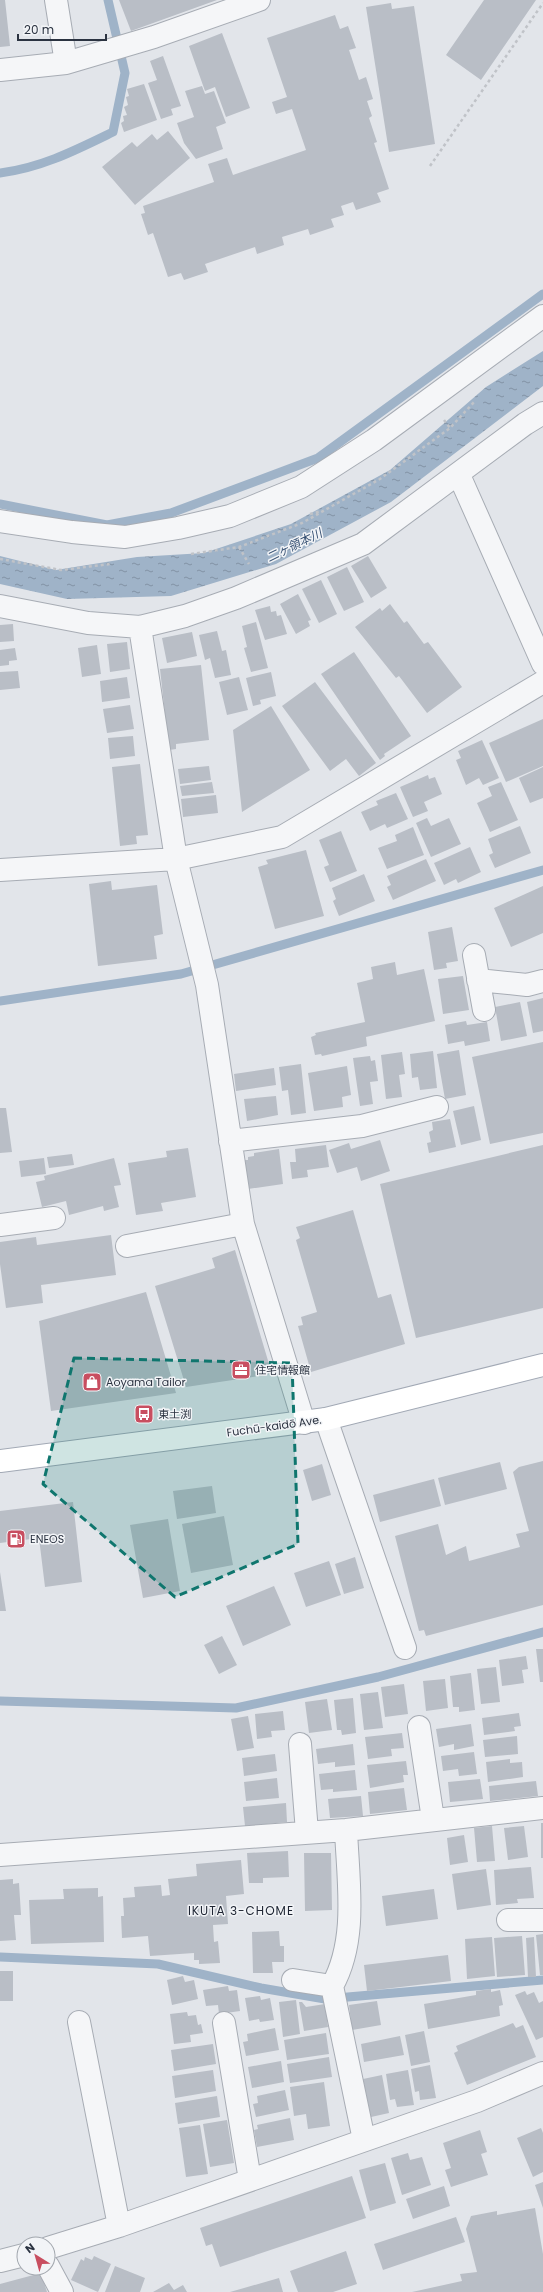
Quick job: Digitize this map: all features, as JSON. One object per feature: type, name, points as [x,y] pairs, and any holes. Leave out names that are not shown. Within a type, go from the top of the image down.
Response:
[{"type":"main road","name":"Fuchū-kaidō Ave.","points":[[0,1461],[304,1423],[326,1419],[543,1365]]},
{"type":"street","points":[[56,0],[66,63]]},
{"type":"street","points":[[0,70],[66,63],[154,37],[259,0]]},
{"type":"street","points":[[0,521],[72,532],[125,537],[178,528],[230,516],[301,487],[374,440],[543,316]]},
{"type":"street","points":[[0,606],[88,622],[140,627],[185,616],[236,598],[363,544],[459,475],[525,424],[543,413]]},
{"type":"street","points":[[459,475],[543,664]]},
{"type":"street","points":[[140,627],[176,859],[207,985],[243,1224],[304,1423]]},
{"type":"street","points":[[0,870],[176,859],[282,837],[543,682]]},
{"type":"street","points":[[474,955],[484,1010]]},
{"type":"street","points":[[478,980],[527,985],[543,981]]},
{"type":"street","points":[[230,1141],[362,1126],[437,1107]]},
{"type":"street","points":[[0,1225],[54,1218]]},
{"type":"street","points":[[127,1246],[243,1224]]},
{"type":"street","points":[[326,1419],[405,1648]]},
{"type":"street","points":[[419,1727],[433,1819]]},
{"type":"street","points":[[300,1744],[307,1832]]},
{"type":"street","points":[[0,1855],[346,1830],[433,1819],[543,1808]]},
{"type":"street","points":[[346,1830],[350,1928],[339,1974],[332,1986],[364,2140]]},
{"type":"street","points":[[508,1920],[543,1920]]},
{"type":"street","points":[[293,1980],[332,1986]]},
{"type":"street","points":[[79,2022],[119,2226]]},
{"type":"street","points":[[224,2023],[250,2180]]},
{"type":"street","points":[[56,2246],[119,2226],[477,2101],[543,2073]]},
{"type":"street","points":[[0,2261],[16,2257]]},
{"type":"street","points":[[53,2276],[62,2292]]},
{"type":"path","points":[[430,166],[543,3]]},
{"type":"highlighted area","points":[[74,1358],[292,1363],[298,1544],[175,1597],[43,1484]]},
{"type":"water","name":"二ヶ領本川","points":[[543,351],[543,386],[391,502],[276,564],[171,596],[67,599],[0,584],[0,556],[56,570],[137,557],[204,553],[291,524],[390,470],[486,387]]},
{"type":"building","points":[[0,0],[5,0],[10,46],[0,47]]},
{"type":"building","points":[[119,0],[217,0],[131,31]]},
{"type":"building","points":[[484,0],[536,0],[481,80],[446,55]]},
{"type":"building","points":[[391,3],[392,9],[414,6],[435,144],[389,152],[366,7]]},
{"type":"building","points":[[335,15],[340,29],[348,26],[356,48],[349,50],[359,80],[366,77],[373,99],[367,101],[372,116],[369,118],[377,142],[374,143],[389,189],[377,193],[381,202],[356,210],[353,202],[341,206],[344,215],[331,219],[334,227],[310,235],[308,229],[282,237],[284,245],[257,254],[255,247],[205,264],[208,272],[184,280],[181,273],[168,277],[153,233],[148,235],[141,214],[145,213],[143,206],[214,182],[208,164],[227,158],[233,175],[306,150],[292,109],[276,114],[272,102],[287,97],[267,38]]},
{"type":"building","points":[[222,33],[250,108],[226,117],[215,87],[205,91],[189,46]]},
{"type":"building","points":[[163,56],[181,106],[171,109],[173,115],[161,119],[148,83],[157,80],[150,61]]},
{"type":"building","points":[[144,84],[157,120],[124,132],[121,123],[124,121],[123,116],[127,115],[124,107],[128,105],[126,97],[129,96],[127,89]]},
{"type":"building","points":[[202,86],[205,94],[214,91],[226,123],[216,127],[223,149],[196,159],[184,143],[177,123],[194,117],[185,91]]},
{"type":"building","points":[[168,131],[190,158],[135,205],[102,167],[132,142],[137,147],[152,134],[157,140]]},
{"type":"building","points":[[368,556],[387,588],[371,598],[351,566]]},
{"type":"building","points":[[347,567],[364,602],[344,611],[327,577]]},
{"type":"building","points":[[321,580],[337,614],[319,623],[302,589]]},
{"type":"building","points":[[298,594],[311,620],[308,621],[310,626],[296,634],[280,604]]},
{"type":"building","points":[[390,604],[404,623],[407,621],[424,644],[428,642],[462,687],[427,713],[399,676],[396,678],[355,627],[380,608],[382,611]]},
{"type":"building","points":[[270,606],[271,612],[276,611],[277,616],[281,615],[287,634],[265,640],[255,610]]},
{"type":"building","points":[[256,622],[268,668],[251,672],[244,648],[247,647],[242,626]]},
{"type":"building","points":[[13,624],[14,641],[0,642],[0,625]]},
{"type":"building","points":[[217,631],[222,651],[226,650],[231,675],[215,678],[210,658],[205,660],[199,635]]},
{"type":"building","points":[[192,632],[197,656],[167,663],[162,638]]},
{"type":"building","points":[[127,642],[130,669],[110,672],[107,644]]},
{"type":"building","points":[[97,645],[101,674],[82,677],[78,648]]},
{"type":"building","points":[[15,648],[17,660],[9,661],[9,665],[0,666],[0,650]]},
{"type":"building","points":[[354,652],[411,736],[384,754],[385,756],[380,760],[321,674]]},
{"type":"building","points":[[201,665],[209,740],[176,744],[176,749],[169,750],[160,669]]},
{"type":"building","points":[[18,671],[20,688],[0,690],[0,672]]},
{"type":"building","points":[[271,672],[276,696],[260,700],[261,704],[253,706],[246,678]]},
{"type":"building","points":[[127,677],[130,698],[102,702],[100,681]]},
{"type":"building","points":[[239,677],[248,710],[227,715],[219,682]]},
{"type":"building","points":[[315,682],[376,763],[359,776],[346,759],[330,771],[282,706]]},
{"type":"building","points":[[130,705],[134,729],[107,733],[103,709]]},
{"type":"building","points":[[271,706],[310,770],[242,812],[233,730]]},
{"type":"building","points":[[543,719],[543,766],[506,782],[489,743]]},
{"type":"building","points":[[133,736],[135,756],[110,759],[108,738]]},
{"type":"building","points":[[482,740],[499,778],[483,785],[479,778],[466,785],[456,760],[461,758],[458,751]]},
{"type":"building","points":[[140,764],[148,835],[136,836],[137,844],[120,846],[112,767]]},
{"type":"building","points":[[209,766],[211,780],[180,784],[178,769]]},
{"type":"building","points":[[543,767],[543,798],[530,803],[519,778]]},
{"type":"building","points":[[428,775],[429,779],[435,777],[442,794],[424,802],[428,811],[413,817],[400,787]]},
{"type":"building","points":[[212,782],[214,793],[182,796],[180,786]]},
{"type":"building","points":[[501,782],[518,820],[490,832],[477,803],[492,796],[488,787]]},
{"type":"building","points":[[396,793],[408,819],[387,828],[385,824],[370,831],[361,812],[378,805],[376,801]]},
{"type":"building","points":[[216,795],[218,813],[183,817],[181,799]]},
{"type":"building","points":[[427,818],[431,826],[449,818],[461,844],[431,857],[416,823]]},
{"type":"building","points":[[520,826],[531,853],[495,868],[489,855],[493,853],[488,839]]},
{"type":"building","points":[[413,827],[424,855],[387,869],[378,848],[397,841],[395,835]]},
{"type":"building","points":[[341,831],[357,871],[330,882],[324,867],[329,865],[319,840]]},
{"type":"building","points":[[470,847],[481,872],[458,883],[456,879],[444,885],[434,863]]},
{"type":"building","points":[[306,850],[324,916],[275,929],[258,867],[268,864],[266,860]]},
{"type":"building","points":[[426,859],[436,881],[393,900],[387,887],[391,885],[387,876]]},
{"type":"building","points":[[364,874],[375,901],[339,916],[333,901],[336,899],[332,888]]},
{"type":"building","points":[[111,881],[112,890],[157,885],[163,934],[154,936],[157,959],[98,966],[89,884]]},
{"type":"building","points":[[543,886],[543,933],[511,947],[494,908]]},
{"type":"building","points":[[452,927],[458,961],[446,963],[447,968],[434,970],[428,932]]},
{"type":"building","points":[[395,962],[397,975],[424,969],[435,1021],[366,1037],[367,1046],[322,1056],[321,1054],[315,1055],[311,1037],[316,1035],[315,1033],[365,1022],[357,983],[373,979],[371,967]]},
{"type":"building","points":[[463,976],[469,1010],[443,1014],[438,979]]},
{"type":"building","points":[[543,998],[543,1031],[533,1033],[527,1002]]},
{"type":"building","points":[[520,1002],[527,1036],[501,1041],[495,1007]]},
{"type":"building","points":[[466,1021],[467,1025],[487,1022],[490,1041],[465,1046],[464,1041],[448,1044],[445,1025]]},
{"type":"building","points":[[543,1042],[543,1133],[490,1144],[472,1057]]},
{"type":"building","points":[[459,1050],[466,1095],[445,1099],[437,1054]]},
{"type":"building","points":[[433,1051],[437,1088],[420,1090],[418,1077],[412,1078],[410,1054]]},
{"type":"building","points":[[402,1052],[405,1074],[399,1075],[402,1097],[386,1099],[381,1055]]},
{"type":"building","points":[[370,1056],[371,1061],[375,1060],[378,1081],[370,1082],[373,1104],[360,1106],[353,1058]]},
{"type":"building","points":[[301,1064],[306,1113],[291,1115],[288,1090],[282,1091],[279,1067]]},
{"type":"building","points":[[347,1066],[351,1095],[342,1097],[343,1107],[314,1111],[308,1073]]},
{"type":"building","points":[[274,1068],[276,1085],[236,1091],[234,1074]]},
{"type":"building","points":[[276,1096],[278,1115],[247,1121],[244,1099]]},
{"type":"building","points":[[474,1106],[481,1140],[461,1145],[453,1111]]},
{"type":"building","points":[[0,1108],[6,1108],[12,1152],[0,1153]]},
{"type":"building","points":[[450,1119],[456,1147],[429,1153],[427,1143],[431,1142],[429,1132],[433,1130],[432,1122]]},
{"type":"building","points":[[380,1140],[390,1171],[361,1181],[357,1167],[337,1173],[329,1150],[349,1143],[351,1149]]},
{"type":"building","points":[[326,1145],[329,1167],[307,1170],[308,1177],[292,1179],[290,1162],[296,1162],[295,1149]]},
{"type":"building","points":[[543,1145],[543,1308],[416,1338],[380,1184]]},
{"type":"building","points":[[188,1148],[196,1197],[161,1203],[163,1211],[136,1215],[128,1163],[167,1157],[166,1151]]},
{"type":"building","points":[[279,1149],[283,1184],[248,1189],[244,1160],[248,1160],[248,1157],[254,1156],[254,1153]]},
{"type":"building","points":[[72,1154],[74,1165],[49,1168],[47,1157]]},
{"type":"building","points":[[44,1158],[46,1174],[21,1177],[19,1161]]},
{"type":"building","points":[[114,1158],[121,1185],[114,1186],[119,1207],[104,1211],[103,1206],[69,1215],[66,1201],[42,1207],[36,1182],[45,1180],[44,1176]]},
{"type":"building","points":[[353,1210],[378,1298],[391,1294],[405,1344],[311,1372],[298,1326],[303,1325],[301,1317],[317,1312],[296,1240],[300,1238],[296,1227]]},
{"type":"building","points":[[111,1235],[116,1275],[41,1285],[43,1303],[6,1308],[0,1264],[0,1242],[36,1237],[37,1245]]},
{"type":"building","points":[[235,1250],[272,1374],[186,1387],[155,1286],[215,1268],[212,1258]]},
{"type":"building","points":[[146,1292],[176,1393],[51,1411],[39,1321]]},
{"type":"building","points":[[543,1461],[543,1605],[426,1636],[424,1630],[419,1631],[395,1536],[438,1524],[446,1555],[466,1546],[469,1561],[520,1547],[516,1534],[529,1531],[513,1472],[519,1467]]},
{"type":"building","points":[[500,1462],[507,1489],[445,1505],[438,1478]]},
{"type":"building","points":[[322,1464],[331,1495],[312,1501],[303,1470]]},
{"type":"building","points":[[434,1479],[441,1506],[380,1522],[373,1495]]},
{"type":"building","points":[[212,1486],[216,1513],[177,1519],[173,1491]]},
{"type":"building","points":[[73,1502],[82,1582],[45,1587],[39,1538],[0,1543],[0,1511]]},
{"type":"building","points":[[224,1516],[233,1565],[191,1573],[182,1524]]},
{"type":"building","points":[[168,1519],[180,1591],[143,1598],[130,1525]]},
{"type":"building","points":[[355,1557],[364,1588],[344,1594],[335,1564]]},
{"type":"building","points":[[329,1561],[341,1595],[306,1607],[294,1573]]},
{"type":"building","points":[[0,1572],[6,1611],[0,1611]]},
{"type":"building","points":[[274,1586],[291,1625],[243,1646],[226,1606]]},
{"type":"building","points":[[222,1636],[237,1665],[219,1674],[204,1645]]},
{"type":"building","points":[[536,1649],[543,1649],[543,1682],[540,1682]]},
{"type":"building","points":[[526,1656],[528,1669],[522,1670],[524,1683],[502,1686],[499,1660]]},
{"type":"building","points":[[496,1667],[500,1702],[481,1704],[477,1669]]},
{"type":"building","points":[[471,1673],[475,1710],[459,1712],[459,1707],[453,1707],[450,1676]]},
{"type":"building","points":[[445,1679],[448,1708],[426,1711],[423,1681]]},
{"type":"building","points":[[404,1684],[408,1714],[385,1717],[381,1687]]},
{"type":"building","points":[[378,1692],[383,1728],[364,1730],[360,1694]]},
{"type":"building","points":[[353,1698],[356,1733],[342,1735],[341,1730],[337,1730],[334,1700]]},
{"type":"building","points":[[327,1699],[332,1730],[309,1733],[305,1702]]},
{"type":"building","points":[[283,1711],[285,1730],[271,1731],[272,1737],[257,1739],[255,1714]]},
{"type":"building","points":[[519,1713],[521,1726],[514,1727],[515,1731],[484,1735],[482,1718]]},
{"type":"building","points":[[248,1716],[254,1748],[237,1751],[231,1719]]},
{"type":"building","points":[[471,1724],[474,1746],[454,1750],[454,1744],[439,1747],[436,1729]]},
{"type":"building","points":[[402,1733],[404,1748],[391,1749],[392,1756],[368,1759],[365,1737]]},
{"type":"building","points":[[517,1736],[518,1754],[485,1757],[483,1740]]},
{"type":"building","points":[[353,1744],[355,1765],[335,1767],[335,1762],[318,1764],[316,1749]]},
{"type":"building","points":[[474,1752],[477,1774],[459,1776],[458,1769],[443,1771],[441,1756]]},
{"type":"building","points":[[275,1754],[277,1771],[244,1776],[242,1758]]},
{"type":"building","points":[[510,1759],[510,1763],[522,1762],[523,1777],[488,1782],[486,1762]]},
{"type":"building","points":[[406,1761],[408,1775],[403,1775],[404,1782],[370,1788],[367,1765]]},
{"type":"building","points":[[355,1770],[357,1790],[333,1792],[333,1789],[321,1790],[319,1774]]},
{"type":"building","points":[[277,1778],[279,1798],[246,1801],[244,1782]]},
{"type":"building","points":[[480,1779],[483,1799],[450,1802],[448,1782]]},
{"type":"building","points":[[536,1781],[538,1796],[490,1801],[489,1786]]},
{"type":"building","points":[[404,1788],[407,1810],[370,1814],[368,1792]]},
{"type":"building","points":[[361,1796],[363,1816],[330,1818],[328,1799]]},
{"type":"building","points":[[286,1803],[287,1822],[245,1826],[243,1807]]},
{"type":"building","points":[[541,1823],[543,1823],[543,1858],[541,1858]]},
{"type":"building","points":[[492,1826],[495,1861],[477,1862],[474,1828]]},
{"type":"building","points":[[524,1826],[528,1857],[508,1860],[504,1828]]},
{"type":"building","points":[[464,1835],[468,1862],[450,1865],[447,1838]]},
{"type":"building","points":[[288,1851],[289,1877],[263,1878],[263,1883],[249,1883],[247,1853]]},
{"type":"building","points":[[304,1853],[331,1853],[332,1910],[305,1911]]},
{"type":"building","points":[[241,1860],[244,1894],[226,1896],[228,1924],[213,1925],[214,1942],[218,1941],[220,1963],[199,1964],[199,1960],[194,1960],[194,1953],[150,1956],[148,1936],[122,1938],[121,1916],[124,1916],[123,1898],[135,1897],[134,1887],[161,1885],[162,1896],[170,1895],[168,1879],[197,1876],[196,1864]]},
{"type":"building","points":[[531,1867],[534,1898],[517,1899],[518,1903],[496,1905],[494,1870]]},
{"type":"building","points":[[486,1869],[491,1905],[457,1910],[452,1874]]},
{"type":"building","points":[[13,1879],[13,1884],[19,1883],[21,1915],[14,1915],[16,1940],[0,1941],[0,1880]]},
{"type":"building","points":[[98,1888],[98,1897],[103,1896],[104,1942],[31,1944],[29,1900],[64,1899],[63,1889]]},
{"type":"building","points":[[434,1889],[438,1919],[386,1926],[382,1896]]},
{"type":"building","points":[[279,1931],[280,1946],[284,1946],[284,1962],[272,1962],[273,1973],[253,1973],[252,1932]]},
{"type":"building","points":[[543,1934],[543,1975],[540,1975],[536,1935]]},
{"type":"building","points":[[522,1936],[525,1975],[497,1977],[494,1938]]},
{"type":"building","points":[[492,1937],[495,1976],[467,1979],[465,1939]]},
{"type":"building","points":[[534,1937],[536,1977],[528,1977],[526,1938]]},
{"type":"building","points":[[448,1955],[451,1981],[367,1991],[364,1965]]},
{"type":"building","points":[[0,1971],[13,1971],[13,2001],[0,2001]]},
{"type":"building","points":[[183,1976],[185,1982],[194,1980],[198,1999],[172,2005],[167,1980]]},
{"type":"building","points":[[228,1986],[229,1991],[237,1990],[240,2011],[219,2014],[218,2005],[206,2006],[203,1990]]},
{"type":"building","points":[[491,1989],[491,1992],[500,1990],[503,2005],[499,2006],[500,2016],[428,2029],[424,2004],[476,1995],[476,1991]]},
{"type":"building","points":[[525,1991],[527,1995],[534,1992],[539,2003],[543,2001],[543,2037],[536,2040],[515,1995]]},
{"type":"building","points":[[260,1996],[261,2000],[270,1998],[274,2020],[260,2022],[259,2019],[249,2021],[245,1998]]},
{"type":"building","points":[[296,2000],[300,2034],[283,2037],[279,2002]]},
{"type":"building","points":[[377,2001],[381,2025],[352,2030],[349,2005]]},
{"type":"building","points":[[299,2002],[302,2002],[306,2007],[325,2004],[328,2027],[304,2031]]},
{"type":"building","points":[[187,2012],[188,2016],[196,2015],[198,2025],[201,2024],[203,2033],[190,2035],[191,2042],[174,2044],[170,2014]]},
{"type":"building","points":[[513,2023],[516,2028],[523,2025],[536,2057],[467,2085],[454,2053],[458,2051],[456,2046]]},
{"type":"building","points":[[275,2028],[279,2050],[246,2056],[243,2042],[248,2041],[247,2034]]},
{"type":"building","points":[[424,2031],[430,2062],[411,2066],[405,2035]]},
{"type":"building","points":[[326,2033],[329,2054],[287,2060],[284,2040]]},
{"type":"building","points":[[400,2036],[404,2055],[364,2062],[361,2044]]},
{"type":"building","points":[[213,2044],[216,2064],[174,2071],[171,2050]]},
{"type":"building","points":[[329,2057],[332,2077],[290,2083],[287,2064]]},
{"type":"building","points":[[281,2061],[284,2082],[252,2088],[248,2067]]},
{"type":"building","points":[[430,2065],[436,2098],[420,2100],[419,2091],[415,2092],[411,2069]]},
{"type":"building","points":[[213,2070],[216,2091],[175,2098],[172,2076]]},
{"type":"building","points":[[408,2070],[414,2105],[397,2107],[395,2099],[390,2100],[386,2074]]},
{"type":"building","points":[[382,2075],[389,2113],[371,2117],[363,2079]]},
{"type":"building","points":[[324,2082],[330,2126],[308,2129],[306,2114],[294,2116],[290,2087]]},
{"type":"building","points":[[285,2090],[289,2110],[256,2117],[253,2104],[258,2103],[257,2096]]},
{"type":"building","points":[[217,2096],[220,2117],[178,2124],[175,2103]]},
{"type":"building","points":[[290,2118],[294,2140],[257,2147],[254,2130],[258,2129],[257,2125]]},
{"type":"building","points":[[227,2120],[234,2163],[210,2167],[203,2124]]},
{"type":"building","points":[[200,2125],[208,2174],[186,2177],[179,2128]]},
{"type":"building","points":[[541,2128],[543,2133],[543,2172],[533,2177],[517,2138]]},
{"type":"building","points":[[480,2130],[487,2152],[481,2154],[488,2175],[451,2187],[445,2170],[451,2168],[443,2143]]},
{"type":"building","points":[[408,2153],[410,2160],[422,2157],[431,2185],[402,2195],[391,2158]]},
{"type":"building","points":[[385,2163],[396,2203],[370,2211],[359,2170]]},
{"type":"building","points":[[352,2176],[366,2218],[220,2267],[212,2244],[206,2246],[200,2228]]},
{"type":"building","points":[[543,2182],[543,2208],[535,2185]]},
{"type":"building","points":[[444,2186],[450,2206],[413,2219],[406,2199]]},
{"type":"building","points":[[535,2208],[543,2254],[543,2292],[412,2292],[462,2281],[460,2274],[477,2272],[466,2229],[471,2216],[497,2211],[497,2215]]},
{"type":"building","points":[[456,2217],[465,2242],[383,2270],[374,2244]]},
{"type":"building","points":[[346,2251],[357,2284],[333,2292],[298,2292],[290,2271]]},
{"type":"building","points":[[94,2256],[111,2264],[98,2292],[71,2280],[81,2259],[84,2261],[85,2257],[92,2260]]},
{"type":"building","points":[[115,2266],[145,2278],[140,2292],[105,2292]]},
{"type":"building","points":[[30,2276],[42,2276],[47,2292],[0,2292],[0,2284]]},
{"type":"building","points":[[279,2278],[283,2292],[230,2292]]},
{"type":"building","points":[[169,2283],[174,2290],[183,2285],[187,2292],[153,2292]]},
{"type":"waterway","points":[[0,173],[15,171],[44,163],[72,152],[113,132],[125,73],[108,0]]},
{"type":"waterway","points":[[0,504],[107,525],[171,513],[318,458],[543,294]]},
{"type":"waterway","points":[[0,1001],[181,974],[543,870]]},
{"type":"waterway","points":[[0,1701],[236,1708],[378,1677],[543,1632]]},
{"type":"waterway","points":[[0,1957],[158,1964],[261,1988],[325,1999],[543,1980]]},
{"type":"place","name":"住宅情報館","points":[[241,1370]]},
{"type":"place","name":"Aoyama Tailor","points":[[92,1382]]},
{"type":"place","name":"東土渕","points":[[144,1414]]},
{"type":"place","name":"ENEOS","points":[[16,1539]]},
{"type":"district","name":"IKUTA 3-CHOME","points":[[241,1910]]}]
